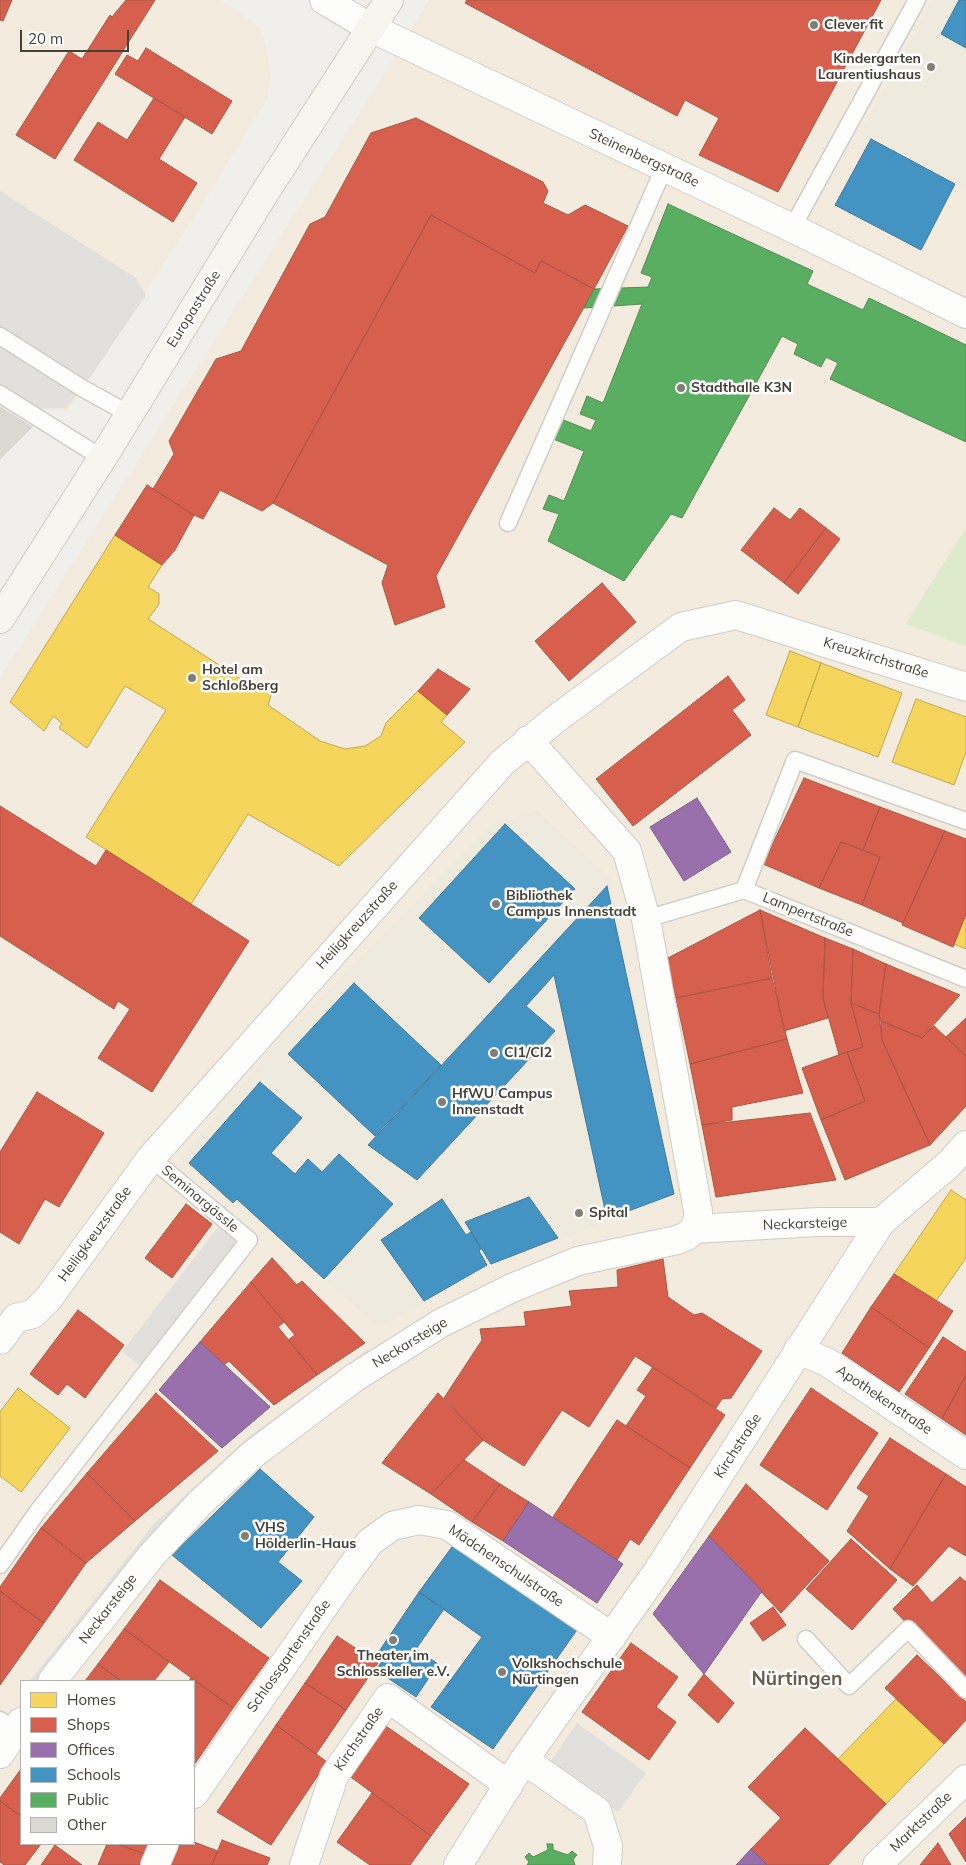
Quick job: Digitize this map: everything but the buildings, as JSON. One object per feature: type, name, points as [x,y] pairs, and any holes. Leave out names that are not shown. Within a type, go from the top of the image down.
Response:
[{"type":"street","name":"Steinenbergstraße","points":[[324,0],[371,28],[792,228],[966,314]]},
{"type":"street","name":"Europastraße","points":[[0,619],[102,458],[264,194],[389,0]]},
{"type":"street","name":"Heiligkreuzstraße","points":[[0,1340],[8,1313],[33,1314],[48,1298],[151,1158],[502,763],[528,740],[681,627],[736,615],[786,630]]},
{"type":"street","name":"Kreuzkirchstraße","points":[[786,630],[966,687]]},
{"type":"street","points":[[528,740],[628,851],[646,919],[698,1211],[698,1219],[694,1229]]},
{"type":"street","name":"Kirchstraße","points":[[458,1865],[524,1760],[612,1637],[662,1563],[881,1222],[957,1171],[966,1145]]},
{"type":"street","name":"Neckarsteige","points":[[53,1680],[128,1584],[200,1503],[252,1455],[354,1378],[441,1323],[512,1288],[578,1261],[677,1240],[687,1236],[694,1229],[818,1222],[881,1222]]},
{"type":"street","name":"Apothekenstraße","points":[[798,1350],[827,1362],[966,1455]]},
{"type":"street","name":"Mädchenschulstraße","points":[[392,1526],[419,1520],[447,1525],[612,1637]]},
{"type":"street","name":"Schlossgartenstraße","points":[[195,1793],[354,1562],[370,1542],[392,1526]]},
{"type":"street","name":"Kirchstraße","points":[[304,1865],[334,1776],[388,1698],[509,1785]]},
{"type":"street","points":[[0,1754],[12,1724]]},
{"type":"street","points":[[524,1760],[597,1812],[608,1846],[607,1865]]},
{"type":"street","name":"Marktstraße","points":[[877,1865],[966,1779]]},
{"type":"street","points":[[155,1865],[164,1845]]},
{"type":"lane","points":[[792,228],[918,0]]},
{"type":"lane","points":[[508,523],[664,168]]},
{"type":"lane","points":[[0,336],[82,388],[129,414]]},
{"type":"lane","points":[[0,394],[102,458]]},
{"type":"lane","points":[[646,919],[744,890],[795,760],[966,821]]},
{"type":"lane","name":"Lampertstraße","points":[[744,890],[966,979]]},
{"type":"lane","name":"Seminargässle","points":[[0,1565],[38,1512],[249,1240],[151,1158]]},
{"type":"lane","points":[[806,1639],[849,1686],[908,1629],[966,1690]]},
{"type":"shaded area","points":[[0,0],[221,0],[260,27],[267,50],[271,77],[267,99],[198,211],[68,410],[34,410],[0,389]]},
{"type":"shaded area","points":[[429,0],[966,0],[966,1865],[0,1865],[0,677],[388,68]]},
{"type":"shaded area","name":"Kindergarten Laurentiushaus","points":[[932,0],[966,0],[966,189],[861,134]]},
{"type":"shaded area","points":[[0,191],[136,278],[146,295],[91,376],[66,408],[33,409],[0,388]]},
{"type":"shaded area","name":"HfWU Campus Innenstadt","points":[[536,810],[610,879],[675,1195],[487,1268],[379,1327],[265,1226],[180,1160],[275,1045],[493,824]]},
{"type":"shaded area","points":[[218,1227],[240,1244],[143,1368],[122,1352]]},
{"type":"shaded area","points":[[367,1350],[378,1354],[304,1406],[45,1680],[31,1680],[154,1524],[247,1438]]},
{"type":"shaded area","points":[[577,1723],[646,1773],[618,1812],[551,1761]]},
{"type":"green space","points":[[966,528],[966,646],[906,624]]},
{"type":"place","name":"Clever fit","points":[[814,25]]},
{"type":"place","name":"Kindergarten Laurentiushaus","points":[[931,67]]},
{"type":"place","name":"Stadthalle K3N","points":[[681,388]]},
{"type":"place","name":"Hotel am Schloßberg","points":[[192,678]]},
{"type":"place","name":"Bibliothek Campus Innenstadt","points":[[496,904]]},
{"type":"place","name":"CI1/CI2","points":[[494,1053]]},
{"type":"place","name":"HfWU Campus Innenstadt","points":[[442,1102]]},
{"type":"place","name":"Spital","points":[[579,1213]]},
{"type":"place","name":"VHS Hölderlin-Haus","points":[[245,1536]]},
{"type":"place","name":"Theater im Schlosskeller e.V.","points":[[393,1640]]},
{"type":"place","name":"Volkshochschule Nürtingen","points":[[502,1672]]},
{"type":"district","name":"Nürtingen","points":[[797,1679]]}]
